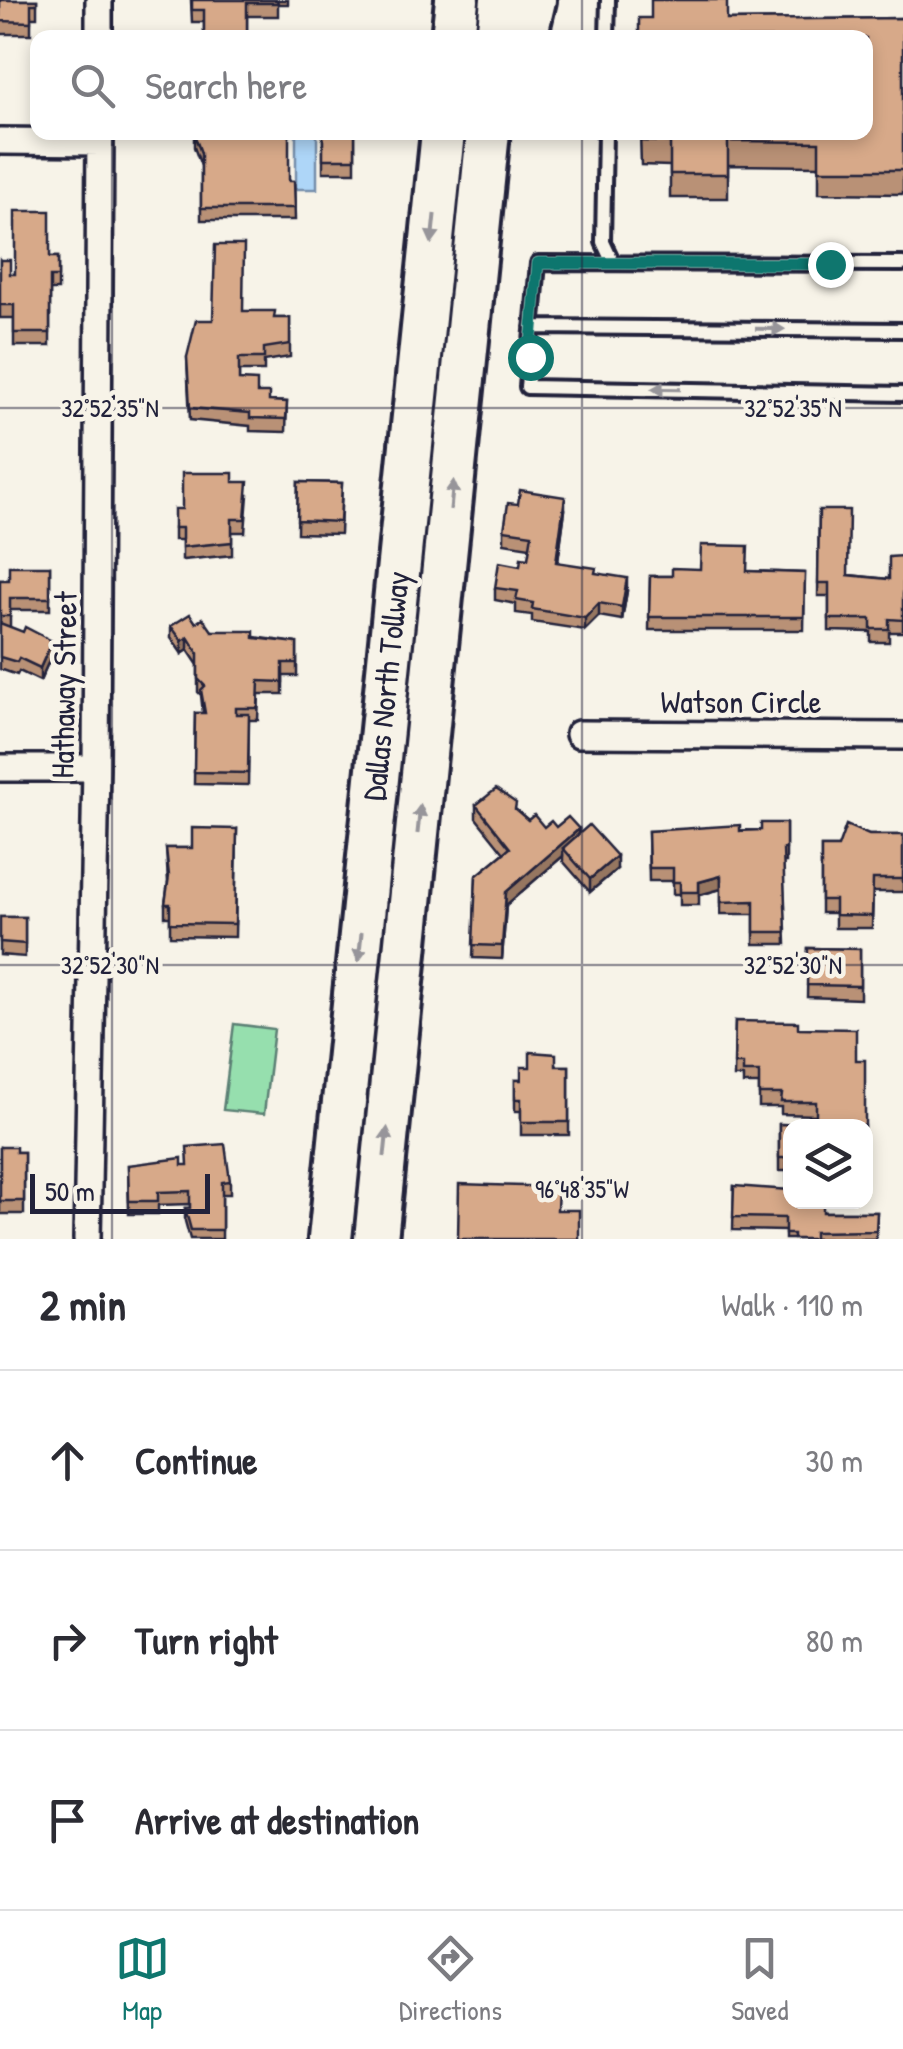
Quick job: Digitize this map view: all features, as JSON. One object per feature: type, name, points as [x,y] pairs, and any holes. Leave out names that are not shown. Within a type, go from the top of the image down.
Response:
[{"type":"highway","points":[[438,0],[440,30]]},
{"type":"highway","points":[[454,30],[456,0]]},
{"type":"highway","points":[[499,30],[502,0]]},
{"type":"highway","points":[[527,30],[534,0]]},
{"type":"highway","name":"Dallas North Tollway","points":[[330,1239],[442,140]]},
{"type":"highway","name":"Dallas North Tollway","points":[[376,1239],[487,140]]},
{"type":"highway","points":[[482,196],[497,140]]},
{"type":"street","points":[[99,0],[100,30]]},
{"type":"street","points":[[0,141],[30,140]]},
{"type":"street","name":"Hathaway Street","points":[[87,1239],[96,768],[100,140]]},
{"type":"street","name":"Watson Circle","points":[[579,734],[903,736]]},
{"type":"street","points":[[0,768],[96,768]]},
{"type":"lane","points":[[607,30],[608,0]]},
{"type":"lane","points":[[606,140],[603,242],[613,263]]},
{"type":"lane","points":[[903,264],[538,263],[527,387],[903,394]]},
{"type":"lane","points":[[532,326],[903,330]]},
{"type":"green space","points":[[234,1024],[274,1029],[264,1114],[223,1110]]},
{"type":"water","points":[[296,140],[317,140],[317,189],[296,189]]},
{"type":"building","points":[[0,0],[37,0],[37,4],[31,4],[31,22],[0,21]]},
{"type":"building","points":[[192,0],[278,3],[247,3],[247,30],[204,30],[204,10],[192,10]]},
{"type":"building","points":[[651,0],[727,0],[727,20],[903,18],[903,170],[819,170],[819,142],[728,141],[728,174],[670,174],[670,142],[641,140],[873,140],[873,30],[639,30],[639,18],[651,18]]},
{"type":"building","points":[[196,140],[289,140],[289,181],[294,181],[295,208],[201,208],[201,153]]},
{"type":"building","points":[[323,140],[355,140],[355,159],[323,159]]},
{"type":"building","points":[[15,211],[50,211],[50,257],[58,257],[58,277],[50,277],[50,333],[14,333],[14,305],[0,305],[0,260],[10,260],[10,274],[15,274]]},
{"type":"building","points":[[215,245],[244,245],[243,311],[275,311],[274,318],[290,318],[290,344],[264,348],[264,358],[239,358],[239,380],[257,381],[257,393],[269,393],[269,401],[287,402],[286,419],[250,418],[250,413],[190,408],[187,357],[196,320],[213,320]]},
{"type":"building","points":[[182,473],[233,473],[233,482],[248,482],[245,519],[232,519],[232,542],[182,547],[182,528],[174,528],[174,509],[182,509]]},
{"type":"building","points":[[298,482],[342,483],[340,522],[297,520]]},
{"type":"building","points":[[520,490],[565,497],[556,562],[627,578],[622,607],[599,603],[585,618],[532,609],[533,603],[516,600],[518,591],[495,588],[499,562],[520,566],[521,558],[528,559],[532,534],[504,530],[508,503],[518,504]]},
{"type":"building","points":[[819,510],[849,510],[848,575],[889,579],[889,557],[903,556],[903,620],[889,619],[889,629],[871,629],[871,619],[829,619],[829,583],[818,583]]},
{"type":"building","points":[[701,545],[748,546],[747,571],[805,573],[804,617],[649,617],[650,576],[672,576],[672,568],[700,569]]},
{"type":"building","points":[[9,566],[50,566],[50,598],[10,598],[10,616],[0,616],[0,580],[9,580]]},
{"type":"building","points":[[190,614],[196,623],[203,618],[212,631],[254,631],[254,638],[297,643],[297,663],[283,663],[283,682],[259,681],[258,708],[236,708],[236,714],[249,714],[248,773],[194,772],[195,713],[205,713],[201,690],[205,686],[198,679],[198,653],[188,637],[182,641],[171,626]]},
{"type":"building","points":[[0,623],[23,632],[25,627],[52,641],[40,668],[19,658],[17,662],[0,657]]},
{"type":"building","points":[[496,789],[516,803],[515,809],[528,820],[534,815],[544,827],[551,821],[556,827],[568,817],[579,829],[506,892],[502,946],[473,945],[476,876],[510,848],[476,805]]},
{"type":"building","points":[[761,823],[786,823],[786,932],[754,932],[754,901],[721,902],[721,876],[699,882],[699,892],[680,892],[680,882],[673,882],[673,868],[649,868],[648,831],[740,825],[740,831],[761,830]]},
{"type":"building","points":[[589,825],[617,856],[590,879],[563,848]]},
{"type":"building","points":[[846,825],[869,835],[903,835],[903,879],[873,879],[872,916],[835,915],[835,900],[821,900],[821,847],[838,847]]},
{"type":"building","points":[[192,828],[237,829],[235,924],[170,923],[170,904],[165,904],[169,876],[166,848],[192,848]]},
{"type":"building","points":[[0,917],[25,917],[25,944],[0,942]]},
{"type":"building","points":[[808,948],[860,949],[860,986],[807,985]]},
{"type":"building","points":[[735,1021],[798,1022],[798,1028],[856,1029],[856,1060],[865,1060],[865,1119],[816,1119],[816,1102],[781,1102],[782,1094],[759,1094],[759,1072],[743,1072],[743,1064],[734,1064]]},
{"type":"building","points":[[530,1052],[556,1054],[556,1066],[569,1066],[569,1122],[521,1122],[521,1099],[515,1099],[515,1080],[521,1080],[521,1067],[530,1067]]},
{"type":"building","points":[[779,1124],[783,1124],[783,1158],[779,1158]]},
{"type":"building","points":[[225,1144],[230,1181],[222,1182],[222,1230],[191,1230],[185,1208],[190,1208],[190,1191],[158,1192],[158,1201],[129,1201],[128,1165],[182,1158],[182,1165],[188,1165],[187,1147]]},
{"type":"building","points":[[0,1147],[16,1147],[16,1152],[24,1152],[24,1201],[0,1201]]},
{"type":"building","points":[[459,1184],[558,1187],[557,1210],[579,1210],[579,1239],[458,1239]]},
{"type":"building","points":[[734,1186],[783,1190],[783,1209],[877,1212],[876,1231],[814,1232],[814,1239],[793,1239],[793,1234],[785,1234],[785,1218],[733,1217]]},
{"type":"route","points":[[530,357],[538,263],[830,264]]}]
